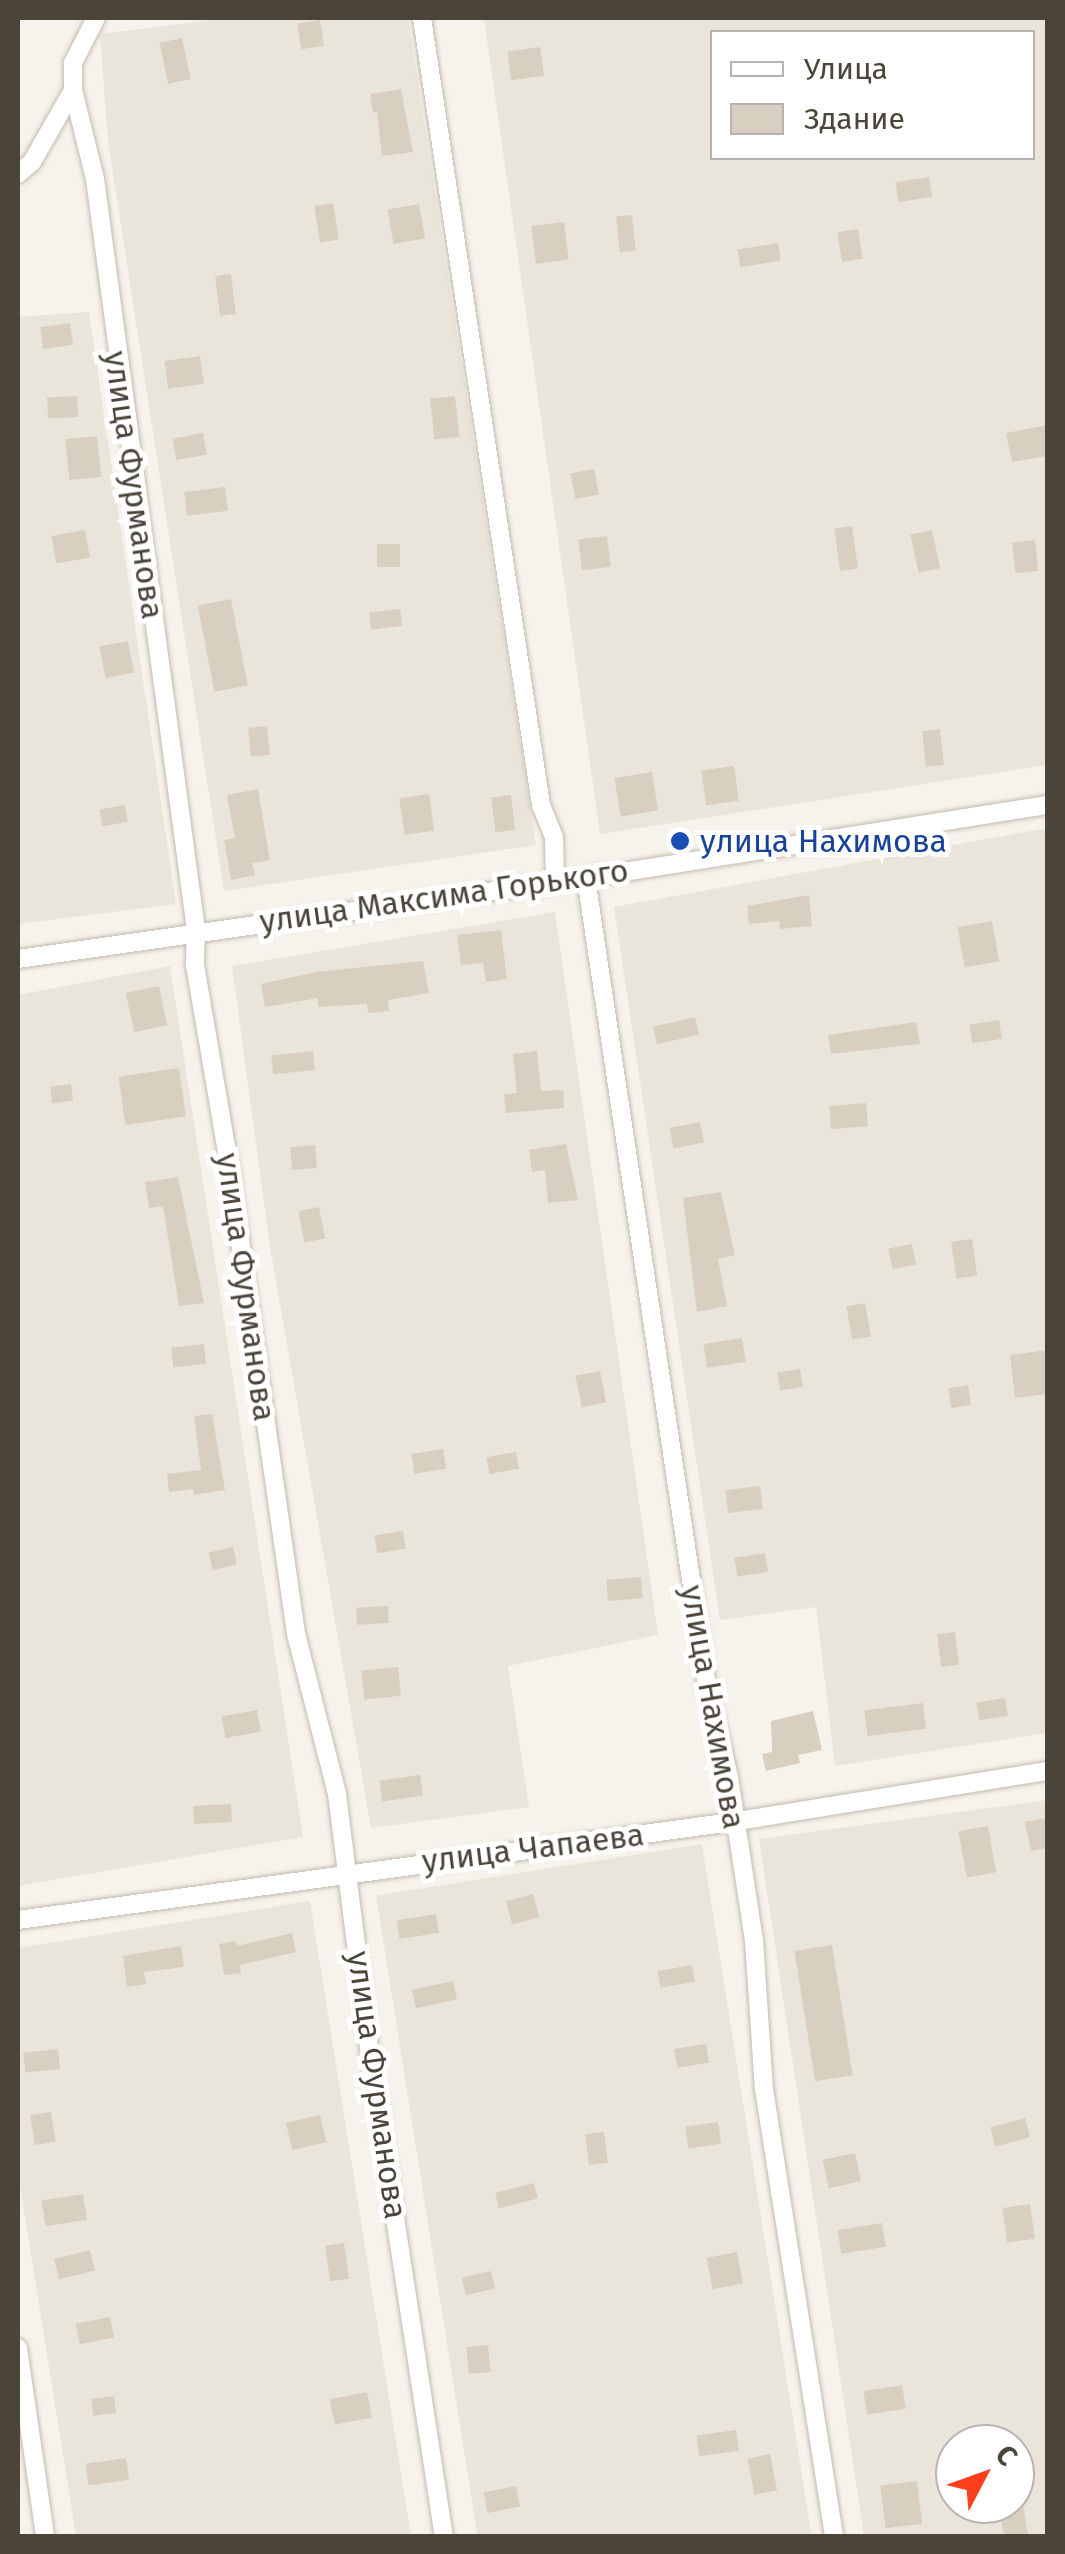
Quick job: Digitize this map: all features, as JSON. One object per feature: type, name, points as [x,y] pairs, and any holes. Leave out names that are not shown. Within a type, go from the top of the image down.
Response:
[{"type":"street","name":"улица Фурманова","points":[[96,18],[84,36],[74,64],[73,90],[95,179],[112,336],[196,930],[195,966],[230,1170],[296,1634],[337,1794],[370,2054],[444,2536]]},
{"type":"street","points":[[422,18],[541,805],[554,838],[555,882]]},
{"type":"street","points":[[18,174],[32,162],[73,90]]},
{"type":"street","name":"улица Максима Горького","points":[[18,959],[196,930],[586,878],[1048,805]]},
{"type":"street","name":"улица Нахимова","points":[[586,878],[706,1680],[729,1777],[732,1822],[754,1940],[764,2089],[834,2536]]},
{"type":"street","name":"улица Чапаева","points":[[18,1920],[732,1822],[1048,1770]]},
{"type":"street","points":[[18,2348],[46,2536]]},
{"type":"shaded area","points":[[226,18],[408,18],[536,845],[224,891],[108,142],[100,34]]},
{"type":"shaded area","points":[[484,18],[1047,18],[1047,765],[600,834]]},
{"type":"shaded area","points":[[89,312],[176,904],[18,924],[18,317]]},
{"type":"shaded area","points":[[1047,828],[1047,1733],[835,1766],[816,1607],[720,1620],[614,907]]},
{"type":"shaded area","points":[[555,912],[658,1635],[508,1666],[529,1807],[371,1828],[270,1247],[232,966]]},
{"type":"shaded area","points":[[170,966],[303,1837],[18,1886],[18,995]]},
{"type":"shaded area","points":[[1047,1800],[1047,2536],[864,2536],[759,1839]]},
{"type":"shaded area","points":[[702,1844],[812,2535],[477,2536],[376,1896]]},
{"type":"shaded area","points":[[310,1901],[411,2536],[76,2536],[18,2173],[18,1948]]},
{"type":"building","points":[[320,20],[324,46],[301,49],[297,24]]},
{"type":"building","points":[[182,38],[191,79],[168,84],[160,43]]},
{"type":"building","points":[[540,47],[544,76],[511,80],[507,52]]},
{"type":"building","points":[[401,89],[413,152],[382,156],[377,112],[373,113],[370,94]]},
{"type":"building","points":[[929,177],[932,197],[899,202],[895,182]]},
{"type":"building","points":[[333,203],[339,240],[320,243],[314,206]]},
{"type":"building","points":[[419,204],[425,238],[394,244],[387,210]]},
{"type":"building","points":[[632,215],[636,251],[620,252],[616,217]]},
{"type":"building","points":[[564,222],[569,260],[536,264],[531,226]]},
{"type":"building","points":[[858,229],[863,259],[842,262],[837,232]]},
{"type":"building","points":[[778,243],[781,261],[740,267],[738,249]]},
{"type":"building","points":[[231,274],[236,314],[220,316],[215,276]]},
{"type":"building","points":[[70,323],[73,345],[43,349],[40,327]]},
{"type":"building","points":[[200,356],[204,384],[168,389],[164,361]]},
{"type":"building","points":[[77,396],[78,417],[48,419],[47,398]]},
{"type":"building","points":[[455,396],[459,437],[434,439],[430,399]]},
{"type":"building","points":[[1048,425],[1048,456],[1012,462],[1006,433]]},
{"type":"building","points":[[203,433],[207,455],[176,460],[172,438]]},
{"type":"building","points":[[97,436],[101,477],[69,480],[65,439]]},
{"type":"building","points":[[594,469],[599,495],[575,499],[570,474]]},
{"type":"building","points":[[225,487],[228,511],[187,516],[184,492]]},
{"type":"building","points":[[852,526],[858,569],[840,571],[834,529]]},
{"type":"building","points":[[85,530],[90,558],[56,563],[52,536]]},
{"type":"building","points":[[932,530],[940,568],[919,573],[910,535]]},
{"type":"building","points":[[607,536],[611,567],[582,570],[578,540]]},
{"type":"building","points":[[1035,540],[1038,571],[1015,573],[1012,542]]},
{"type":"building","points":[[377,544],[400,544],[400,567],[377,567]]},
{"type":"building","points":[[231,599],[248,685],[214,692],[198,605]]},
{"type":"building","points":[[400,609],[402,626],[371,630],[369,613]]},
{"type":"building","points":[[128,641],[134,672],[106,678],[100,647]]},
{"type":"building","points":[[267,726],[270,755],[251,757],[248,728]]},
{"type":"building","points":[[940,729],[944,765],[926,767],[922,731]]},
{"type":"building","points":[[734,766],[739,801],[706,805],[701,771]]},
{"type":"building","points":[[652,772],[658,811],[621,816],[614,778]]},
{"type":"building","points":[[258,789],[270,860],[252,863],[255,875],[231,880],[224,840],[235,838],[227,795]]},
{"type":"building","points":[[429,794],[434,831],[404,835],[399,798]]},
{"type":"building","points":[[511,795],[515,830],[495,832],[491,797]]},
{"type":"building","points":[[125,805],[128,822],[102,826],[99,810]]},
{"type":"building","points":[[809,895],[812,926],[780,929],[779,921],[749,924],[747,906]]},
{"type":"building","points":[[992,921],[999,961],[965,967],[958,927]]},
{"type":"building","points":[[501,930],[507,979],[486,982],[483,963],[461,965],[457,935]]},
{"type":"building","points":[[423,961],[429,993],[388,1000],[389,1011],[368,1013],[367,1004],[318,1007],[318,998],[265,1007],[261,984],[316,972]]},
{"type":"building","points":[[159,986],[167,1025],[134,1032],[126,993]]},
{"type":"building","points":[[695,1017],[699,1035],[657,1044],[653,1027]]},
{"type":"building","points":[[999,1020],[1002,1039],[972,1043],[969,1025]]},
{"type":"building","points":[[916,1022],[920,1044],[831,1054],[828,1035]]},
{"type":"building","points":[[313,1051],[315,1070],[273,1074],[271,1055]]},
{"type":"building","points":[[537,1051],[541,1091],[563,1090],[564,1108],[506,1113],[504,1094],[517,1093],[513,1054]]},
{"type":"building","points":[[179,1068],[186,1117],[125,1125],[119,1076]]},
{"type":"building","points":[[71,1084],[73,1101],[52,1103],[50,1087]]},
{"type":"building","points":[[866,1103],[868,1126],[831,1129],[829,1106]]},
{"type":"building","points":[[700,1122],[704,1143],[674,1149],[670,1128]]},
{"type":"building","points":[[566,1144],[578,1200],[548,1203],[545,1170],[532,1172],[529,1150]]},
{"type":"building","points":[[315,1145],[317,1168],[292,1170],[290,1147]]},
{"type":"building","points":[[178,1177],[204,1303],[179,1306],[163,1206],[149,1208],[145,1182]]},
{"type":"building","points":[[721,1192],[735,1255],[718,1259],[727,1306],[697,1312],[683,1198]]},
{"type":"building","points":[[319,1207],[325,1238],[304,1242],[298,1211]]},
{"type":"building","points":[[972,1239],[977,1276],[956,1279],[951,1242]]},
{"type":"building","points":[[912,1244],[916,1265],[892,1269],[888,1249]]},
{"type":"building","points":[[865,1303],[871,1336],[852,1340],[846,1306]]},
{"type":"building","points":[[742,1338],[746,1362],[707,1368],[703,1344]]},
{"type":"building","points":[[204,1344],[206,1364],[173,1367],[171,1347]]},
{"type":"building","points":[[1048,1350],[1048,1394],[1015,1398],[1010,1355]]},
{"type":"building","points":[[800,1369],[803,1387],[780,1390],[777,1373]]},
{"type":"building","points":[[600,1371],[606,1402],[582,1407],[575,1376]]},
{"type":"building","points":[[968,1385],[971,1405],[951,1408],[948,1388]]},
{"type":"building","points":[[212,1414],[225,1490],[194,1495],[193,1489],[169,1492],[167,1474],[201,1470],[194,1416]]},
{"type":"building","points":[[443,1449],[446,1469],[415,1474],[411,1454]]},
{"type":"building","points":[[516,1452],[519,1469],[489,1474],[486,1457]]},
{"type":"building","points":[[760,1486],[763,1509],[728,1513],[725,1490]]},
{"type":"building","points":[[403,1531],[406,1549],[377,1553],[374,1536]]},
{"type":"building","points":[[233,1547],[237,1565],[213,1570],[209,1553]]},
{"type":"building","points":[[765,1553],[768,1572],[737,1577],[734,1558]]},
{"type":"building","points":[[641,1577],[643,1598],[608,1601],[606,1580]]},
{"type":"building","points":[[388,1606],[389,1623],[357,1625],[356,1608]]},
{"type":"building","points":[[955,1632],[959,1665],[941,1667],[937,1634]]},
{"type":"building","points":[[398,1667],[401,1696],[364,1700],[361,1671]]},
{"type":"building","points":[[1005,1698],[1008,1716],[979,1720],[976,1703]]},
{"type":"building","points":[[923,1703],[926,1729],[868,1736],[864,1710]]},
{"type":"building","points":[[257,1710],[261,1732],[225,1738],[222,1716]]},
{"type":"building","points":[[813,1711],[822,1750],[798,1755],[800,1763],[766,1771],[762,1754],[772,1752],[771,1721]]},
{"type":"building","points":[[420,1775],[423,1796],[382,1802],[379,1781]]},
{"type":"building","points":[[231,1804],[232,1822],[194,1824],[193,1806]]},
{"type":"building","points":[[1048,1818],[1048,1848],[1031,1851],[1025,1822]]},
{"type":"building","points":[[988,1826],[996,1872],[967,1877],[958,1831]]},
{"type":"building","points":[[533,1894],[539,1917],[512,1924],[506,1901]]},
{"type":"building","points":[[436,1914],[439,1933],[399,1939],[396,1920]]},
{"type":"building","points":[[292,1933],[296,1952],[240,1965],[241,1973],[224,1975],[219,1944],[236,1941],[237,1946]]},
{"type":"building","points":[[832,1945],[853,2075],[815,2081],[794,1951]]},
{"type":"building","points":[[181,1946],[184,1967],[144,1972],[146,1984],[127,1987],[123,1956]]},
{"type":"building","points":[[692,1965],[695,1982],[660,1988],[658,1971]]},
{"type":"building","points":[[453,1981],[457,2000],[416,2008],[412,1990]]},
{"type":"building","points":[[706,2044],[709,2063],[677,2068],[674,2049]]},
{"type":"building","points":[[58,2049],[60,2069],[25,2073],[23,2053]]},
{"type":"building","points":[[51,2112],[56,2142],[35,2145],[30,2115]]},
{"type":"building","points":[[320,2115],[326,2142],[292,2150],[286,2123]]},
{"type":"building","points":[[1025,2118],[1030,2137],[995,2147],[990,2127]]},
{"type":"building","points":[[718,2122],[721,2144],[688,2148],[685,2127]]},
{"type":"building","points":[[604,2132],[608,2163],[589,2165],[585,2134]]},
{"type":"building","points":[[855,2153],[861,2181],[829,2188],[823,2160]]},
{"type":"building","points":[[534,2183],[538,2199],[499,2208],[495,2193]]},
{"type":"building","points":[[83,2194],[87,2220],[46,2226],[42,2201]]},
{"type":"building","points":[[1030,2204],[1035,2239],[1007,2243],[1002,2208]]},
{"type":"building","points":[[882,2223],[886,2247],[841,2254],[838,2230]]},
{"type":"building","points":[[344,2243],[349,2279],[330,2281],[325,2246]]},
{"type":"building","points":[[90,2250],[95,2270],[59,2279],[54,2259]]},
{"type":"building","points":[[737,2252],[743,2283],[713,2289],[707,2258]]},
{"type":"building","points":[[491,2271],[495,2289],[466,2295],[462,2278]]},
{"type":"building","points":[[110,2317],[114,2338],[80,2344],[76,2324]]},
{"type":"building","points":[[488,2345],[491,2372],[469,2374],[466,2347]]},
{"type":"building","points":[[902,2385],[906,2409],[867,2415],[863,2391]]},
{"type":"building","points":[[367,2392],[372,2418],[335,2425],[330,2399]]},
{"type":"building","points":[[114,2396],[116,2413],[93,2416],[91,2399]]},
{"type":"building","points":[[736,2430],[739,2451],[699,2456],[696,2436]]},
{"type":"building","points":[[770,2454],[777,2490],[754,2495],[747,2458]]},
{"type":"building","points":[[126,2458],[129,2480],[88,2485],[85,2464]]},
{"type":"building","points":[[917,2481],[922,2524],[886,2528],[880,2486]]},
{"type":"building","points":[[516,2486],[520,2507],[488,2513],[484,2492]]},
{"type":"building","points":[[1002,2524],[1026,2524],[1028,2536],[1004,2536]]},
{"type":"place","name":"улица Нахимова","points":[[680,841]]}]
